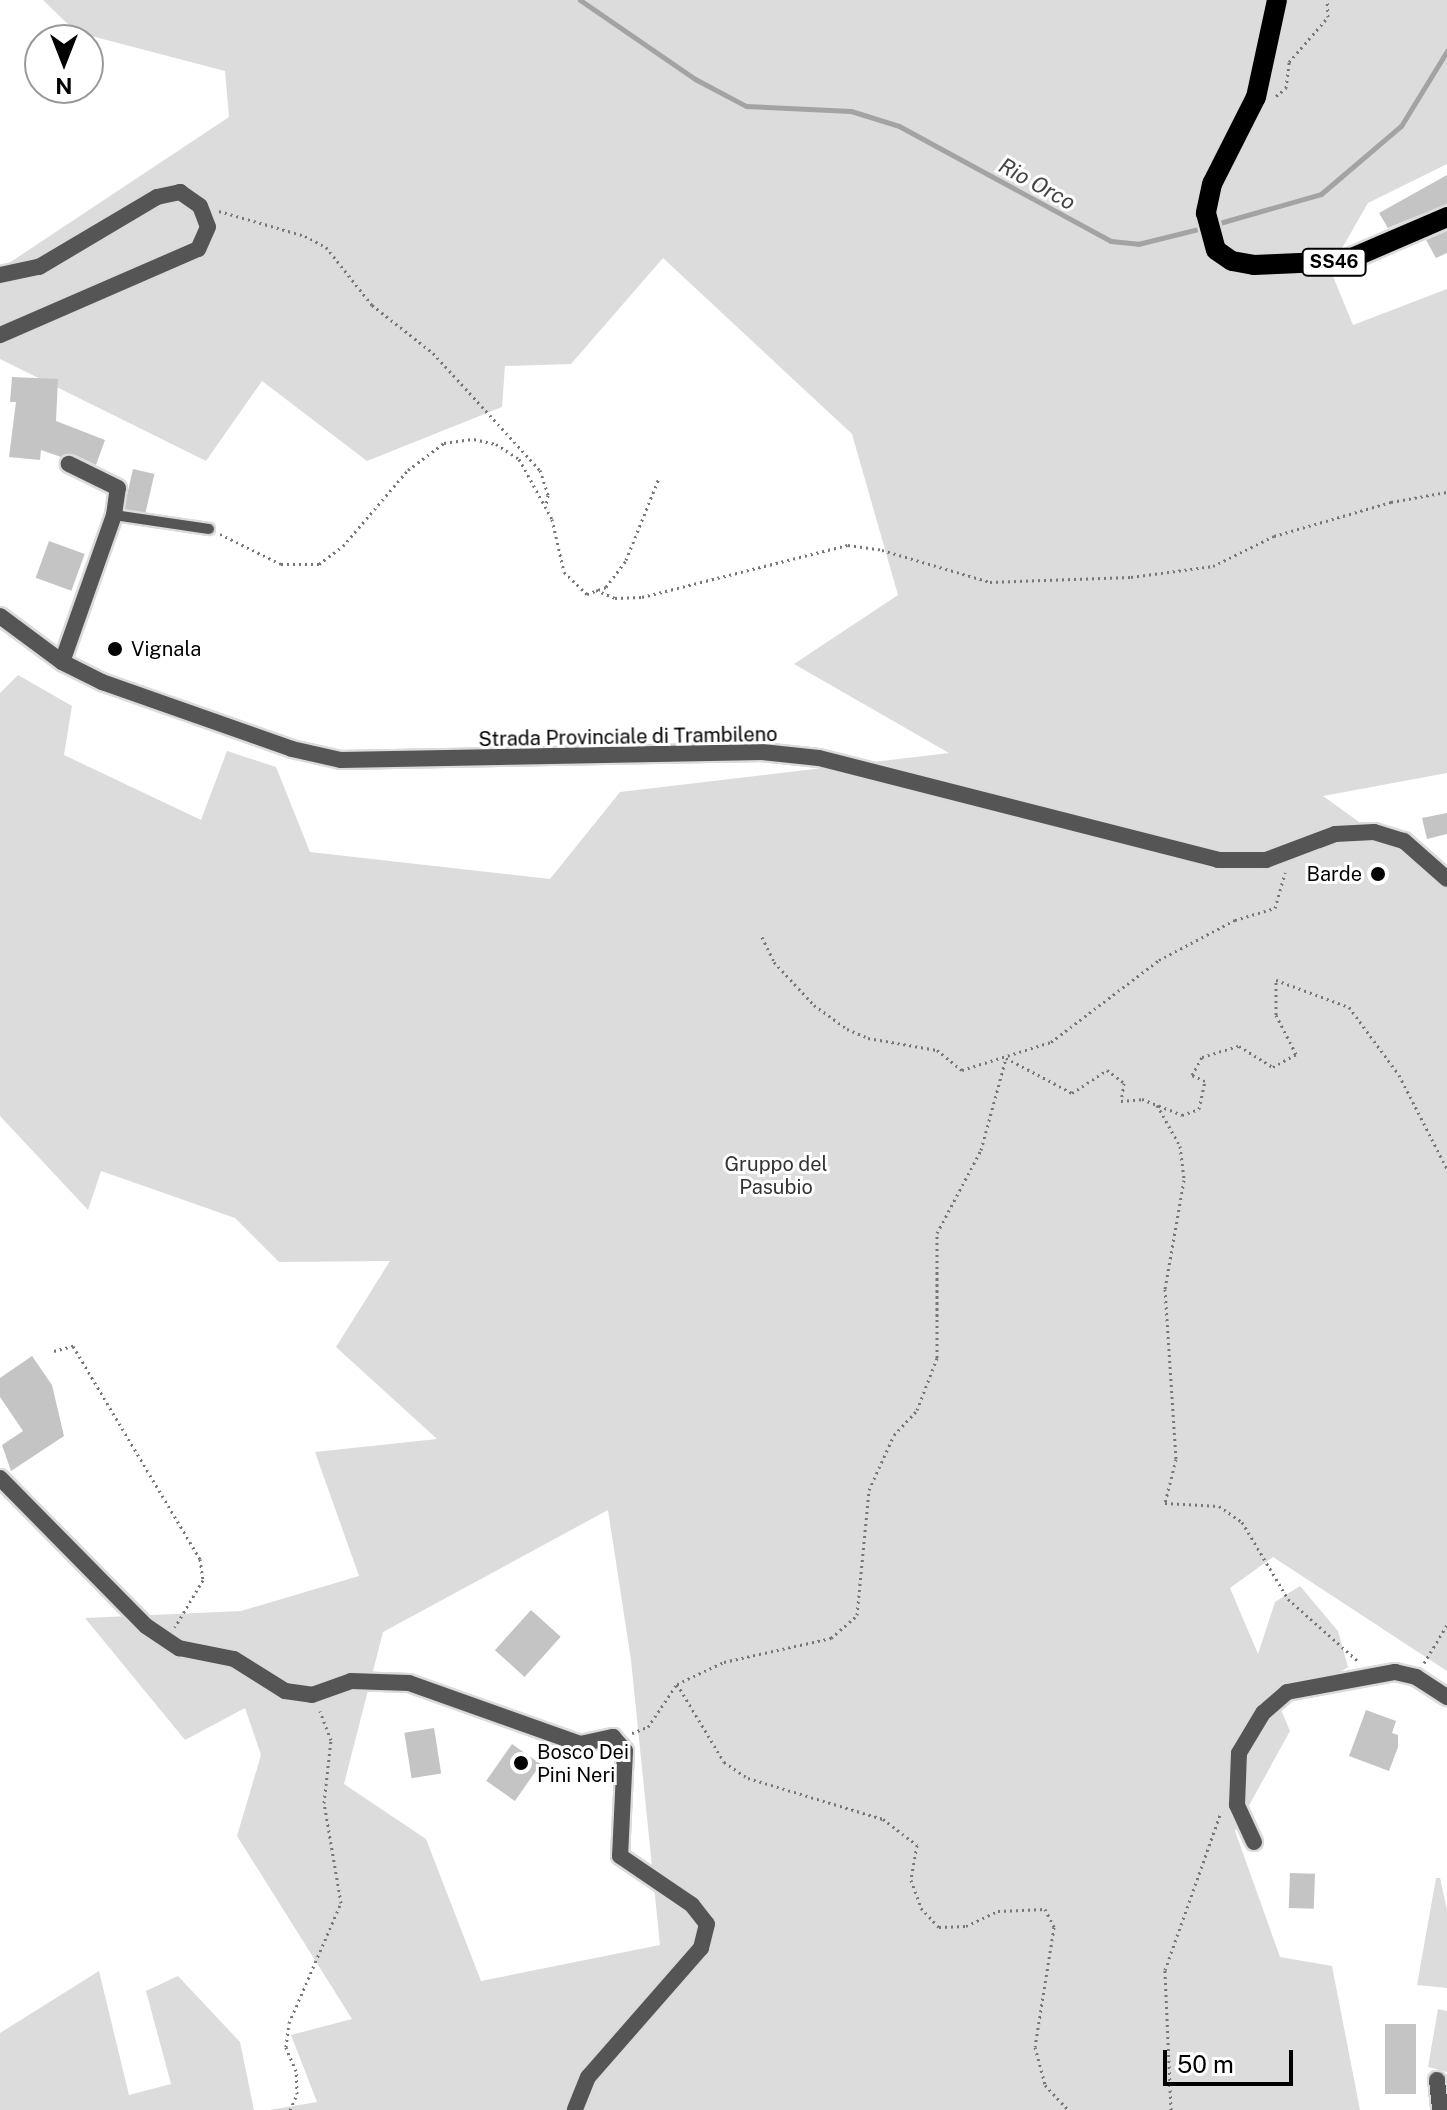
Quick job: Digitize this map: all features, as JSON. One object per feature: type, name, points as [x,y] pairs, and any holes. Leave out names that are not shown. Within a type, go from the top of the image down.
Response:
[{"type":"main road","name":"SS46","points":[[1277,0],[1256,97],[1212,184],[1206,213],[1216,250],[1232,261],[1254,265],[1345,261],[1447,217]]},
{"type":"street","points":[[0,275],[39,267],[157,197],[180,192],[200,206],[208,227],[198,249],[0,335]]},
{"type":"street","points":[[62,662],[114,515],[118,488],[69,464]]},
{"type":"street","name":"Strada Provinciale di Trambileno","points":[[0,616],[62,662],[116,687],[292,749],[341,760],[762,752],[819,758],[1218,860],[1266,860],[1335,834],[1374,832],[1404,841],[1447,879]]},
{"type":"street","points":[[0,1478],[146,1626],[165,1639],[200,1654],[234,1659],[285,1691],[312,1695],[351,1681],[409,1683],[580,1744],[613,1737],[625,1751],[620,1856],[692,1905],[707,1924],[701,1948],[588,2077],[575,2110]]},
{"type":"street","points":[[1254,1842],[1237,1805],[1239,1753],[1249,1732],[1287,1692],[1376,1675],[1416,1677],[1447,1697]]},
{"type":"street","points":[[1437,2080],[1440,2110]]},
{"type":"lane","points":[[114,515],[209,529]]},
{"type":"path","points":[[1272,103],[1286,88],[1289,62],[1328,17],[1327,0]]},
{"type":"path","points":[[200,206],[305,236],[326,247],[372,305],[433,353],[540,470],[548,495],[546,505]]},
{"type":"path","points":[[209,529],[281,564],[319,564],[343,546],[408,470],[444,443],[474,439],[496,444],[519,459],[546,505],[564,572],[587,594],[606,587],[626,560],[659,478]]},
{"type":"path","points":[[596,590],[615,598],[642,597],[848,545],[882,550],[990,582],[1131,577],[1213,566],[1274,536],[1391,502],[1447,492]]},
{"type":"path","points":[[762,937],[774,962],[814,1005],[847,1029],[868,1038],[937,1050],[962,1070],[1051,1042],[1159,960],[1235,920],[1275,908],[1292,850]]},
{"type":"path","points":[[1006,1058],[1072,1093],[1107,1070],[1124,1083],[1121,1101],[1142,1099],[1182,1115],[1199,1109],[1205,1081],[1192,1075],[1202,1057],[1239,1046],[1273,1067],[1296,1054],[1276,1015],[1276,980],[1349,1007],[1399,1075],[1447,1169]]},
{"type":"path","points":[[613,1737],[648,1727],[677,1684],[724,1662],[831,1638],[857,1615],[869,1490],[894,1435],[917,1410],[937,1358],[937,1233],[981,1150],[1006,1058]]},
{"type":"path","points":[[1157,1105],[1180,1146],[1184,1180],[1165,1289],[1176,1447],[1175,1476],[1164,1492],[1165,1503],[1219,1506],[1242,1522],[1288,1599],[1376,1675]]},
{"type":"path","points":[[54,1351],[73,1346],[200,1559],[203,1580],[190,1608],[165,1639]]},
{"type":"path","points":[[1416,1677],[1447,1625]]},
{"type":"path","points":[[677,1684],[724,1762],[748,1778],[883,1819],[917,1845],[911,1880],[921,1908],[939,1927],[966,1926],[998,1911],[1045,1909],[1054,1927],[1035,2047],[1045,2085],[1068,2110]]},
{"type":"path","points":[[290,2110],[297,2094],[296,2071],[286,2047],[289,2023],[341,1903],[324,1803],[331,1740],[312,1695]]},
{"type":"path","points":[[1171,2110],[1165,1970],[1223,1806]]},
{"type":"green space","name":"Gruppo del Pasubio","points":[[43,0],[1447,0],[1447,164],[1368,203],[1330,269],[1353,325],[1447,289],[1447,773],[1323,796],[1423,868],[1447,866],[1447,1671],[1273,1557],[1230,1588],[1258,1654],[1275,1602],[1300,1586],[1338,1631],[1348,1667],[1336,1675],[1290,1682],[1274,1693],[1290,1731],[1235,1831],[1280,1957],[1332,1966],[1360,2110],[269,2110],[317,2102],[291,2035],[352,2019],[237,1836],[261,1755],[245,1708],[185,1740],[85,1618],[241,1611],[359,1576],[315,1452],[437,1439],[336,1347],[390,1261],[279,1262],[235,1218],[101,1171],[88,1210],[0,1116],[0,693],[18,675],[72,706],[64,755],[201,820],[227,751],[276,767],[310,852],[550,879],[620,792],[949,753],[794,664],[898,595],[852,434],[663,258],[571,364],[505,366],[502,407],[367,461],[262,381],[206,461],[0,359],[0,269],[229,117],[225,71],[104,39],[104,24],[68,24]],"holes":[[[608,1510],[631,1660],[660,1945],[481,1981],[426,1839],[344,1784],[383,1632]]]},
{"type":"green space","points":[[1436,1878],[1440,1878],[1447,1910],[1447,1988],[1417,1985]]},
{"type":"green space","points":[[99,1971],[129,2095],[171,2084],[146,1991],[178,1976],[240,2042],[254,2110],[0,2110],[0,2033]]},
{"type":"green space","points":[[1438,2009],[1447,2011],[1447,2072],[1428,2067]]},
{"type":"building","points":[[1447,175],[1447,204],[1388,228],[1379,213]]},
{"type":"building","points":[[1447,231],[1447,253],[1436,258],[1426,240]]},
{"type":"building","points":[[12,377],[58,379],[56,421],[105,440],[96,465],[73,454],[61,457],[41,450],[40,460],[9,457],[16,402],[10,402]]},
{"type":"building","points":[[133,469],[154,474],[145,514],[124,509]]},
{"type":"building","points":[[49,541],[85,554],[71,591],[36,578]]},
{"type":"building","points":[[1447,813],[1447,834],[1427,839],[1422,818]]},
{"type":"building","points":[[32,1356],[52,1385],[64,1436],[11,1471],[2,1445],[23,1431],[0,1397],[0,1378]]},
{"type":"building","points":[[531,1610],[561,1637],[525,1677],[495,1650]]},
{"type":"building","points":[[1366,1710],[1396,1721],[1392,1733],[1398,1735],[1398,1747],[1389,1771],[1349,1756]]},
{"type":"building","points":[[434,1728],[441,1773],[412,1778],[404,1733]]},
{"type":"building","points":[[512,1744],[541,1764],[515,1801],[486,1781]]},
{"type":"building","points":[[1290,1873],[1315,1874],[1314,1909],[1289,1908]]},
{"type":"building","points":[[1385,2024],[1416,2024],[1416,2094],[1385,2094]]},
{"type":"waterway","name":"Rio Orco","points":[[580,0],[695,79],[746,106],[851,111],[899,126],[1111,241],[1138,244],[1206,227]]},
{"type":"waterway","name":"Rio Orco","points":[[1216,224],[1321,194],[1401,126],[1447,51]]},
{"type":"place","name":"Vignala","points":[[115,649]]},
{"type":"place","name":"Barde","points":[[1378,874]]},
{"type":"place","name":"Bosco Dei Pini Neri","points":[[521,1763]]}]
